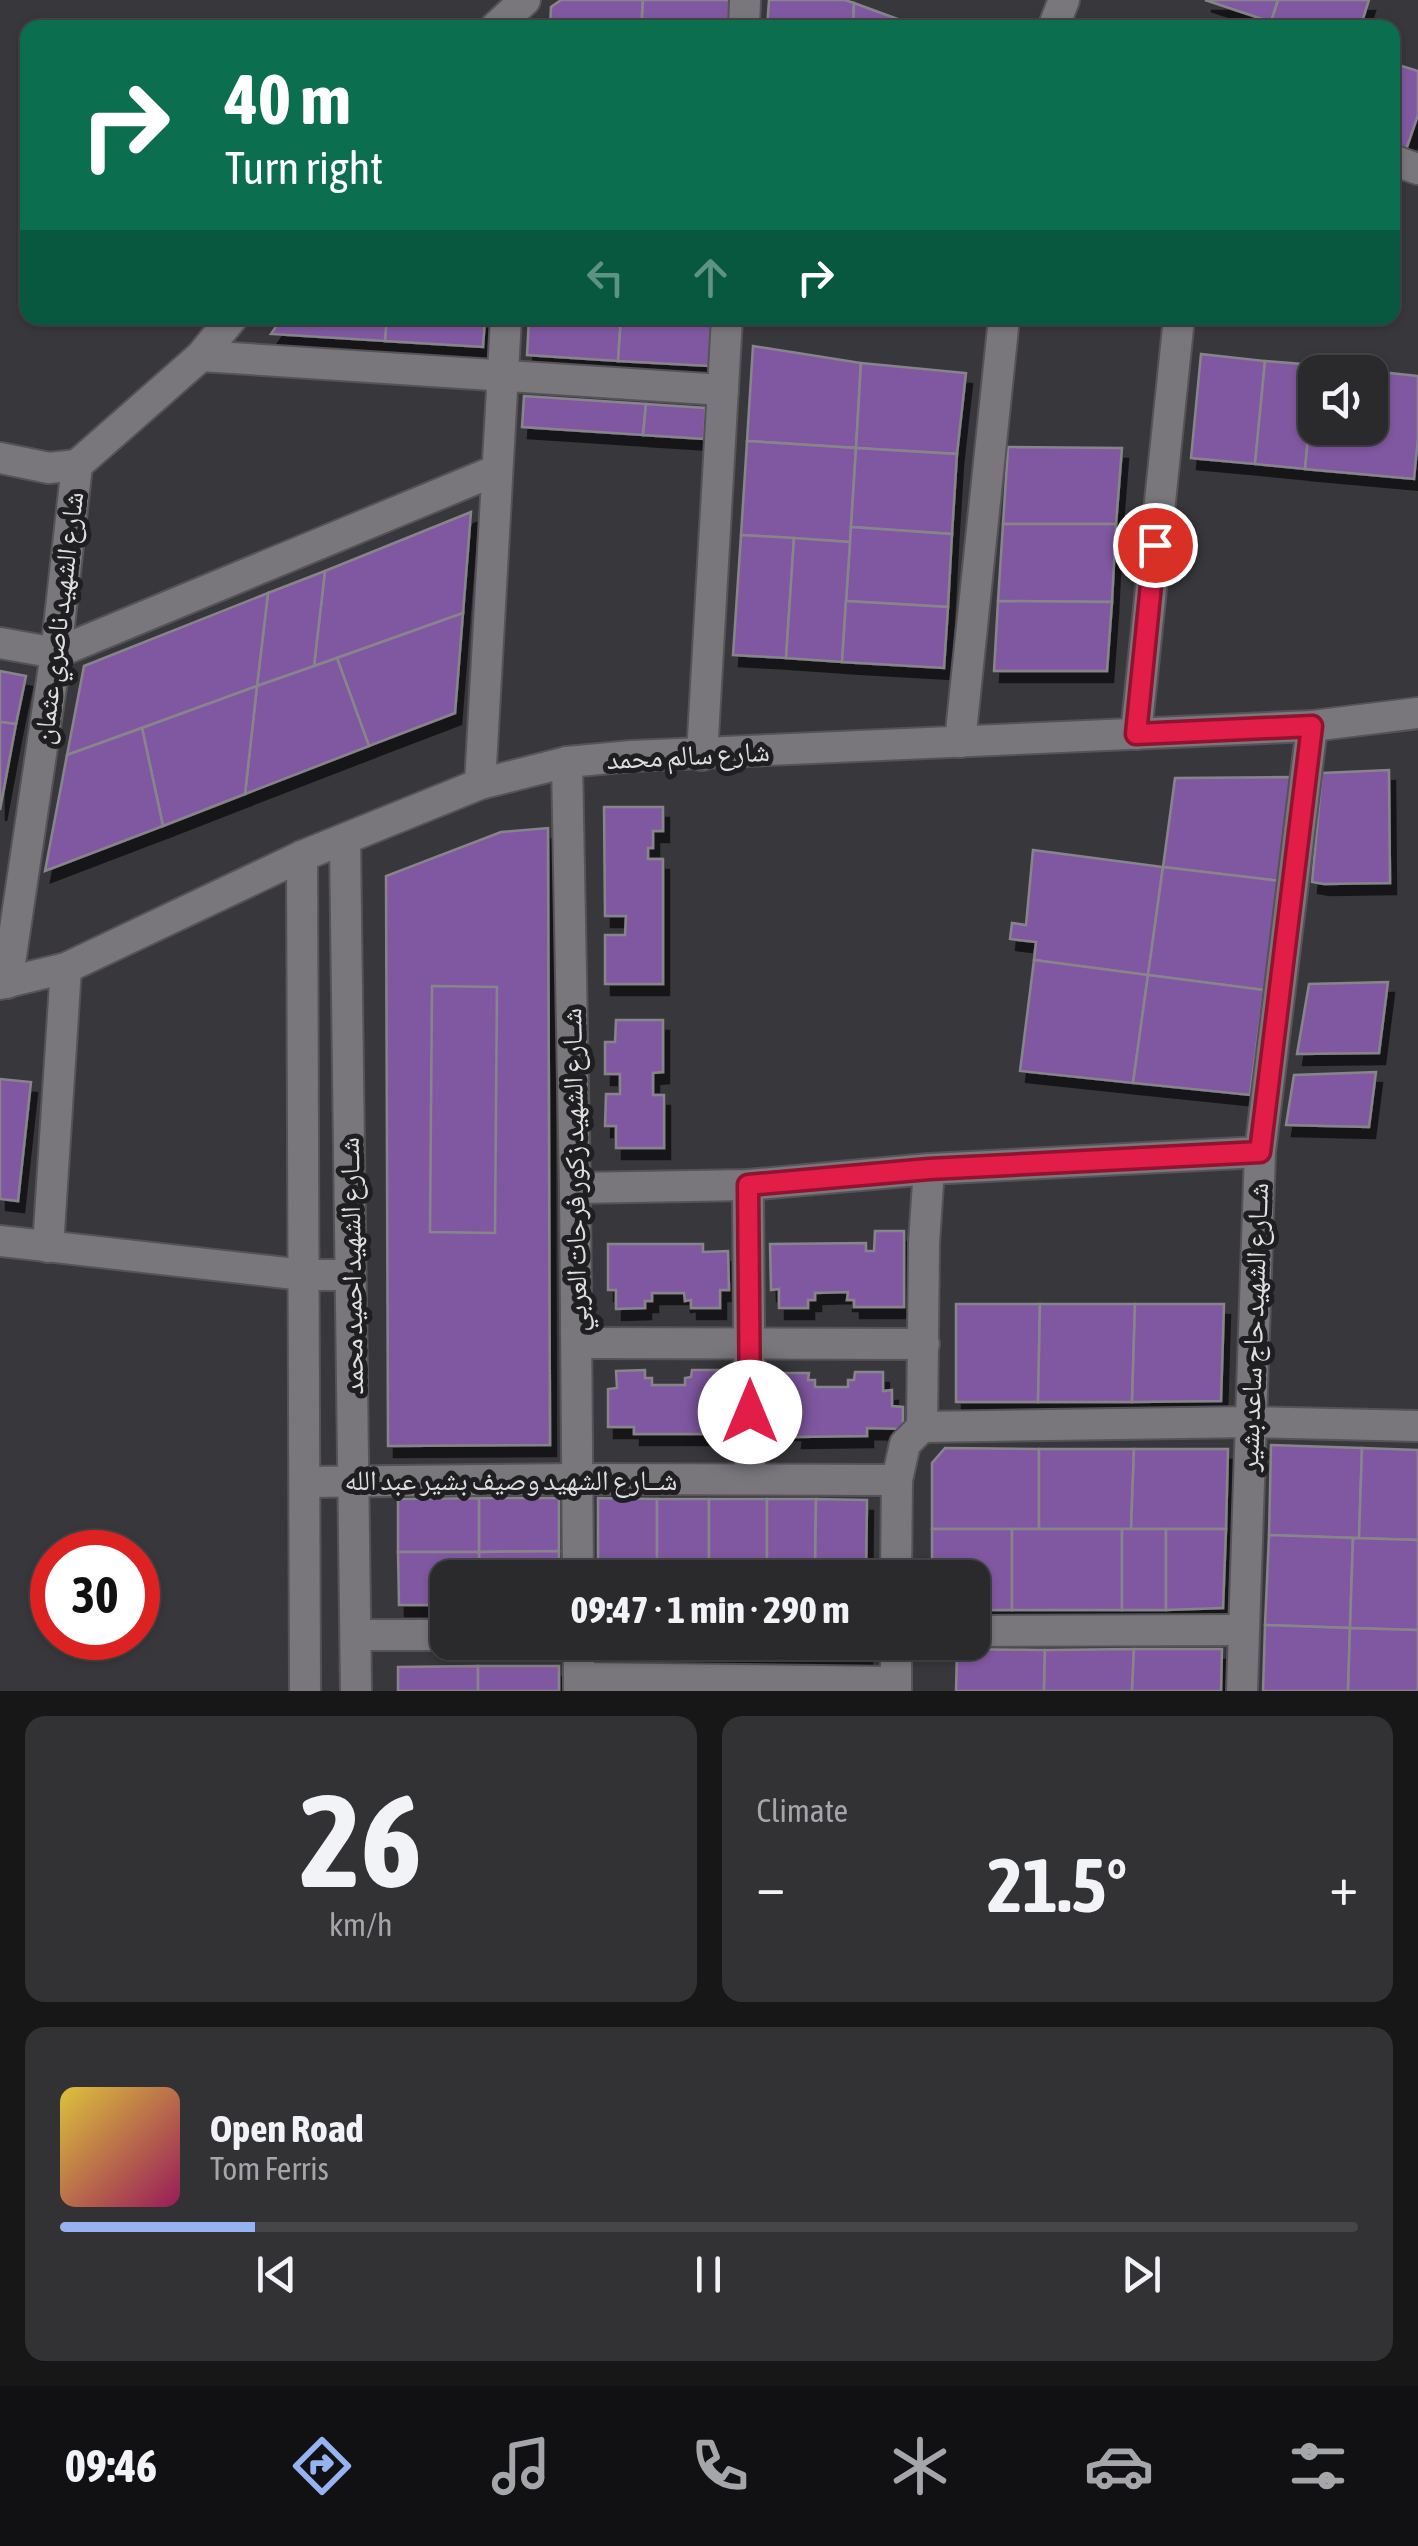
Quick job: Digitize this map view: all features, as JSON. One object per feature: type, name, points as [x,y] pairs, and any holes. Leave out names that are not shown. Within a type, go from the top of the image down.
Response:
[{"type":"street","points":[[504,20],[525,0]]},
{"type":"street","name":"شارع الشهيد ناصري عثمان","points":[[4,984],[56,654],[76,465],[201,356],[226,325]]},
{"type":"street","points":[[480,784],[506,325]]},
{"type":"street","points":[[702,755],[727,325]]},
{"type":"street","points":[[960,742],[1003,325]]},
{"type":"street","points":[[1136,734],[1178,325]]},
{"type":"street","points":[[201,356],[723,390]]},
{"type":"street","points":[[0,458],[49,468],[76,465]]},
{"type":"street","points":[[0,643],[56,654],[498,470]]},
{"type":"street","name":"شارع سالم محمد","points":[[4,984],[66,968],[302,856],[480,784],[567,762],[1312,726],[1418,714]]},
{"type":"street","name":"شــارع الشهيد حاج ساعد بشير","points":[[1242,1691],[1260,1152],[1312,726]]},
{"type":"street","name":"شــارع الشهيد زكور فرحات العربي","points":[[567,762],[578,1560]]},
{"type":"street","name":"شــارع الشهيد احميد محمد","points":[[345,840],[356,1691]]},
{"type":"street","name":"شــارع الشهيد احميد محمد","points":[[302,856],[305,1691]]},
{"type":"street","points":[[48,1247],[66,968]]},
{"type":"street","points":[[575,1188],[748,1185],[929,1169],[1260,1152]]},
{"type":"street","points":[[896,1560],[896,1480],[905,1444],[922,1427],[924,1242],[929,1169]]},
{"type":"street","points":[[748,1185],[750,1480]]},
{"type":"street","points":[[0,1241],[304,1275],[350,1275]]},
{"type":"street","points":[[576,1343],[924,1344]]},
{"type":"street","points":[[922,1427],[1249,1422],[1418,1426]]},
{"type":"street","name":"شــارع الشهيد وصيف بشير عبد الله","points":[[305,1482],[896,1480]]},
{"type":"street","points":[[990,1631],[1243,1630]]},
{"type":"street","points":[[356,1635],[430,1635]]},
{"type":"street","points":[[579,1684],[896,1686],[896,1660]]},
{"type":"building","points":[[561,0],[643,0],[642,20],[550,20],[551,7]]},
{"type":"building","points":[[643,0],[735,0],[733,20],[642,19]]},
{"type":"building","points":[[769,0],[854,3],[853,20],[768,20]]},
{"type":"building","points":[[1205,0],[1278,0],[1272,20]]},
{"type":"building","points":[[1278,0],[1369,0],[1363,20],[1272,20]]},
{"type":"building","points":[[854,3],[900,20],[853,20]]},
{"type":"building","points":[[1400,65],[1418,71],[1418,115],[1406,150],[1400,148]]},
{"type":"building","points":[[277,325],[386,325],[385,341],[271,334]]},
{"type":"building","points":[[386,325],[485,325],[483,347],[385,341]]},
{"type":"building","points":[[529,325],[621,325],[618,361],[527,355]]},
{"type":"building","points":[[621,325],[712,325],[709,366],[618,361]]},
{"type":"building","points":[[753,346],[861,363],[856,448],[747,441]]},
{"type":"building","points":[[1201,354],[1265,361],[1255,464],[1191,458]]},
{"type":"building","points":[[1265,361],[1298,364],[1298,445],[1307,445],[1305,469],[1255,464]]},
{"type":"building","points":[[861,363],[966,373],[957,454],[856,448]]},
{"type":"building","points":[[1388,373],[1418,376],[1414,479],[1305,469],[1307,445],[1388,445]]},
{"type":"building","points":[[524,396],[646,404],[643,435],[522,427]]},
{"type":"building","points":[[646,404],[706,408],[704,439],[643,435]]},
{"type":"building","points":[[747,441],[856,448],[850,542],[741,535]]},
{"type":"building","points":[[1008,447],[1122,448],[1116,524],[1003,524]]},
{"type":"building","points":[[856,448],[957,454],[952,534],[851,527]]},
{"type":"building","points":[[471,512],[463,613],[314,666],[325,571]]},
{"type":"building","points":[[1003,524],[1116,524],[1112,602],[998,601]]},
{"type":"building","points":[[851,527],[952,534],[948,607],[846,601]]},
{"type":"building","points":[[741,535],[794,538],[786,658],[733,655]]},
{"type":"building","points":[[794,538],[850,542],[842,662],[786,658]]},
{"type":"building","points":[[325,571],[314,666],[257,686],[268,593]]},
{"type":"building","points":[[268,593],[257,686],[67,755],[84,666]]},
{"type":"building","points":[[846,601],[948,607],[944,668],[842,662]]},
{"type":"building","points":[[998,601],[1112,602],[1107,671],[994,671]]},
{"type":"building","points":[[463,613],[455,713],[369,746],[337,658]]},
{"type":"building","points":[[337,658],[369,746],[245,794],[257,686]]},
{"type":"building","points":[[0,671],[26,676],[16,724],[0,722]]},
{"type":"building","points":[[257,686],[245,794],[163,826],[142,728]]},
{"type":"building","points":[[0,722],[16,724],[0,810]]},
{"type":"building","points":[[142,728],[163,826],[45,871],[67,755]]},
{"type":"building","points":[[1389,770],[1390,883],[1312,882],[1322,773]]},
{"type":"building","points":[[1295,777],[1280,881],[1163,867],[1175,778]]},
{"type":"building","points":[[604,807],[663,807],[663,831],[653,831],[648,859],[663,859],[663,984],[605,984],[605,935],[625,935],[626,916],[605,916]]},
{"type":"building","points":[[548,828],[550,1445],[388,1446],[386,876],[501,832]]},
{"type":"building","points":[[1033,850],[1163,867],[1148,975],[1034,960],[1036,942],[1010,939],[1012,923],[1026,925]]},
{"type":"building","points":[[1163,867],[1280,881],[1264,990],[1148,975]]},
{"type":"building","points":[[1034,960],[1148,975],[1133,1083],[1020,1071]]},
{"type":"building","points":[[1148,975],[1264,990],[1250,1095],[1133,1083]]},
{"type":"building","points":[[1388,982],[1379,1053],[1297,1054],[1309,984]]},
{"type":"building","points":[[432,986],[497,987],[495,1233],[430,1232]]},
{"type":"building","points":[[616,1020],[663,1020],[663,1072],[653,1073],[653,1095],[664,1095],[664,1148],[616,1148],[616,1126],[605,1126],[606,1094],[620,1094],[620,1074],[605,1074],[605,1042],[615,1042]]},
{"type":"building","points":[[1376,1072],[1369,1127],[1286,1125],[1294,1075]]},
{"type":"building","points":[[0,1079],[31,1082],[18,1201],[0,1199]]},
{"type":"building","points":[[875,1231],[904,1231],[904,1307],[854,1307],[854,1300],[847,1300],[848,1292],[815,1293],[815,1300],[808,1300],[808,1308],[779,1308],[779,1289],[771,1290],[770,1244],[866,1243],[866,1251],[874,1251]]},
{"type":"building","points":[[608,1244],[703,1244],[703,1252],[728,1251],[729,1290],[720,1290],[720,1308],[691,1308],[691,1300],[685,1301],[684,1293],[652,1293],[652,1301],[645,1301],[645,1308],[616,1309],[616,1290],[608,1290]]},
{"type":"building","points":[[956,1304],[1040,1304],[1038,1402],[956,1402]]},
{"type":"building","points":[[1040,1304],[1135,1304],[1132,1402],[1038,1402]]},
{"type":"building","points":[[1135,1304],[1224,1304],[1221,1401],[1132,1402]]},
{"type":"building","points":[[645,1370],[645,1378],[652,1378],[652,1385],[685,1385],[692,1370],[720,1370],[721,1388],[729,1388],[729,1426],[704,1426],[704,1434],[634,1434],[634,1427],[608,1427],[608,1389],[617,1388],[616,1371]]},
{"type":"building","points":[[855,1372],[883,1372],[883,1391],[892,1390],[892,1406],[903,1407],[903,1429],[867,1428],[867,1436],[796,1437],[797,1429],[771,1429],[771,1391],[780,1391],[779,1373],[809,1373],[808,1380],[815,1380],[815,1387],[848,1387]]},
{"type":"building","points":[[1271,1445],[1362,1448],[1359,1538],[1269,1535]]},
{"type":"building","points":[[945,1448],[1039,1449],[1039,1529],[932,1529],[932,1463]]},
{"type":"building","points":[[1362,1448],[1418,1450],[1418,1540],[1359,1538]]},
{"type":"building","points":[[1039,1449],[1134,1449],[1131,1529],[1039,1529]]},
{"type":"building","points":[[1134,1449],[1228,1449],[1226,1529],[1131,1529]]},
{"type":"building","points":[[479,1498],[559,1498],[559,1551],[479,1552]]},
{"type":"building","points":[[479,1498],[479,1552],[398,1552],[398,1499]]},
{"type":"building","points":[[598,1498],[657,1499],[657,1560],[598,1560]]},
{"type":"building","points":[[657,1499],[709,1499],[709,1560],[657,1560]]},
{"type":"building","points":[[709,1499],[767,1499],[767,1560],[709,1560]]},
{"type":"building","points":[[767,1499],[816,1499],[815,1560],[767,1560]]},
{"type":"building","points":[[816,1499],[867,1500],[866,1560],[815,1560]]},
{"type":"building","points":[[932,1529],[1012,1529],[1012,1610],[990,1610],[990,1560],[932,1560]]},
{"type":"building","points":[[1012,1529],[1122,1529],[1122,1610],[1012,1610]]},
{"type":"building","points":[[1122,1529],[1166,1529],[1166,1610],[1122,1610]]},
{"type":"building","points":[[1166,1529],[1226,1529],[1223,1608],[1166,1610]]},
{"type":"building","points":[[1269,1535],[1353,1538],[1350,1628],[1265,1625]]},
{"type":"building","points":[[1353,1538],[1418,1540],[1418,1630],[1350,1628]]},
{"type":"building","points":[[559,1551],[559,1560],[479,1560],[479,1552]]},
{"type":"building","points":[[398,1552],[479,1552],[479,1560],[430,1560],[430,1605],[399,1605]]},
{"type":"building","points":[[1265,1625],[1350,1628],[1348,1691],[1263,1691]]},
{"type":"building","points":[[1350,1628],[1418,1630],[1418,1691],[1348,1691]]},
{"type":"building","points":[[990,1649],[1045,1650],[1044,1691],[956,1691],[957,1660],[990,1660]]},
{"type":"building","points":[[1134,1649],[1132,1691],[1044,1691],[1045,1650]]},
{"type":"building","points":[[1134,1649],[1222,1649],[1221,1691],[1132,1691]]},
{"type":"building","points":[[478,1666],[478,1691],[398,1691],[398,1667]]},
{"type":"building","points":[[478,1666],[559,1666],[559,1691],[478,1691]]},
{"type":"route","points":[[750,1412],[748,1185],[929,1169],[1260,1152],[1312,726],[1136,734],[1155,545]]}]
